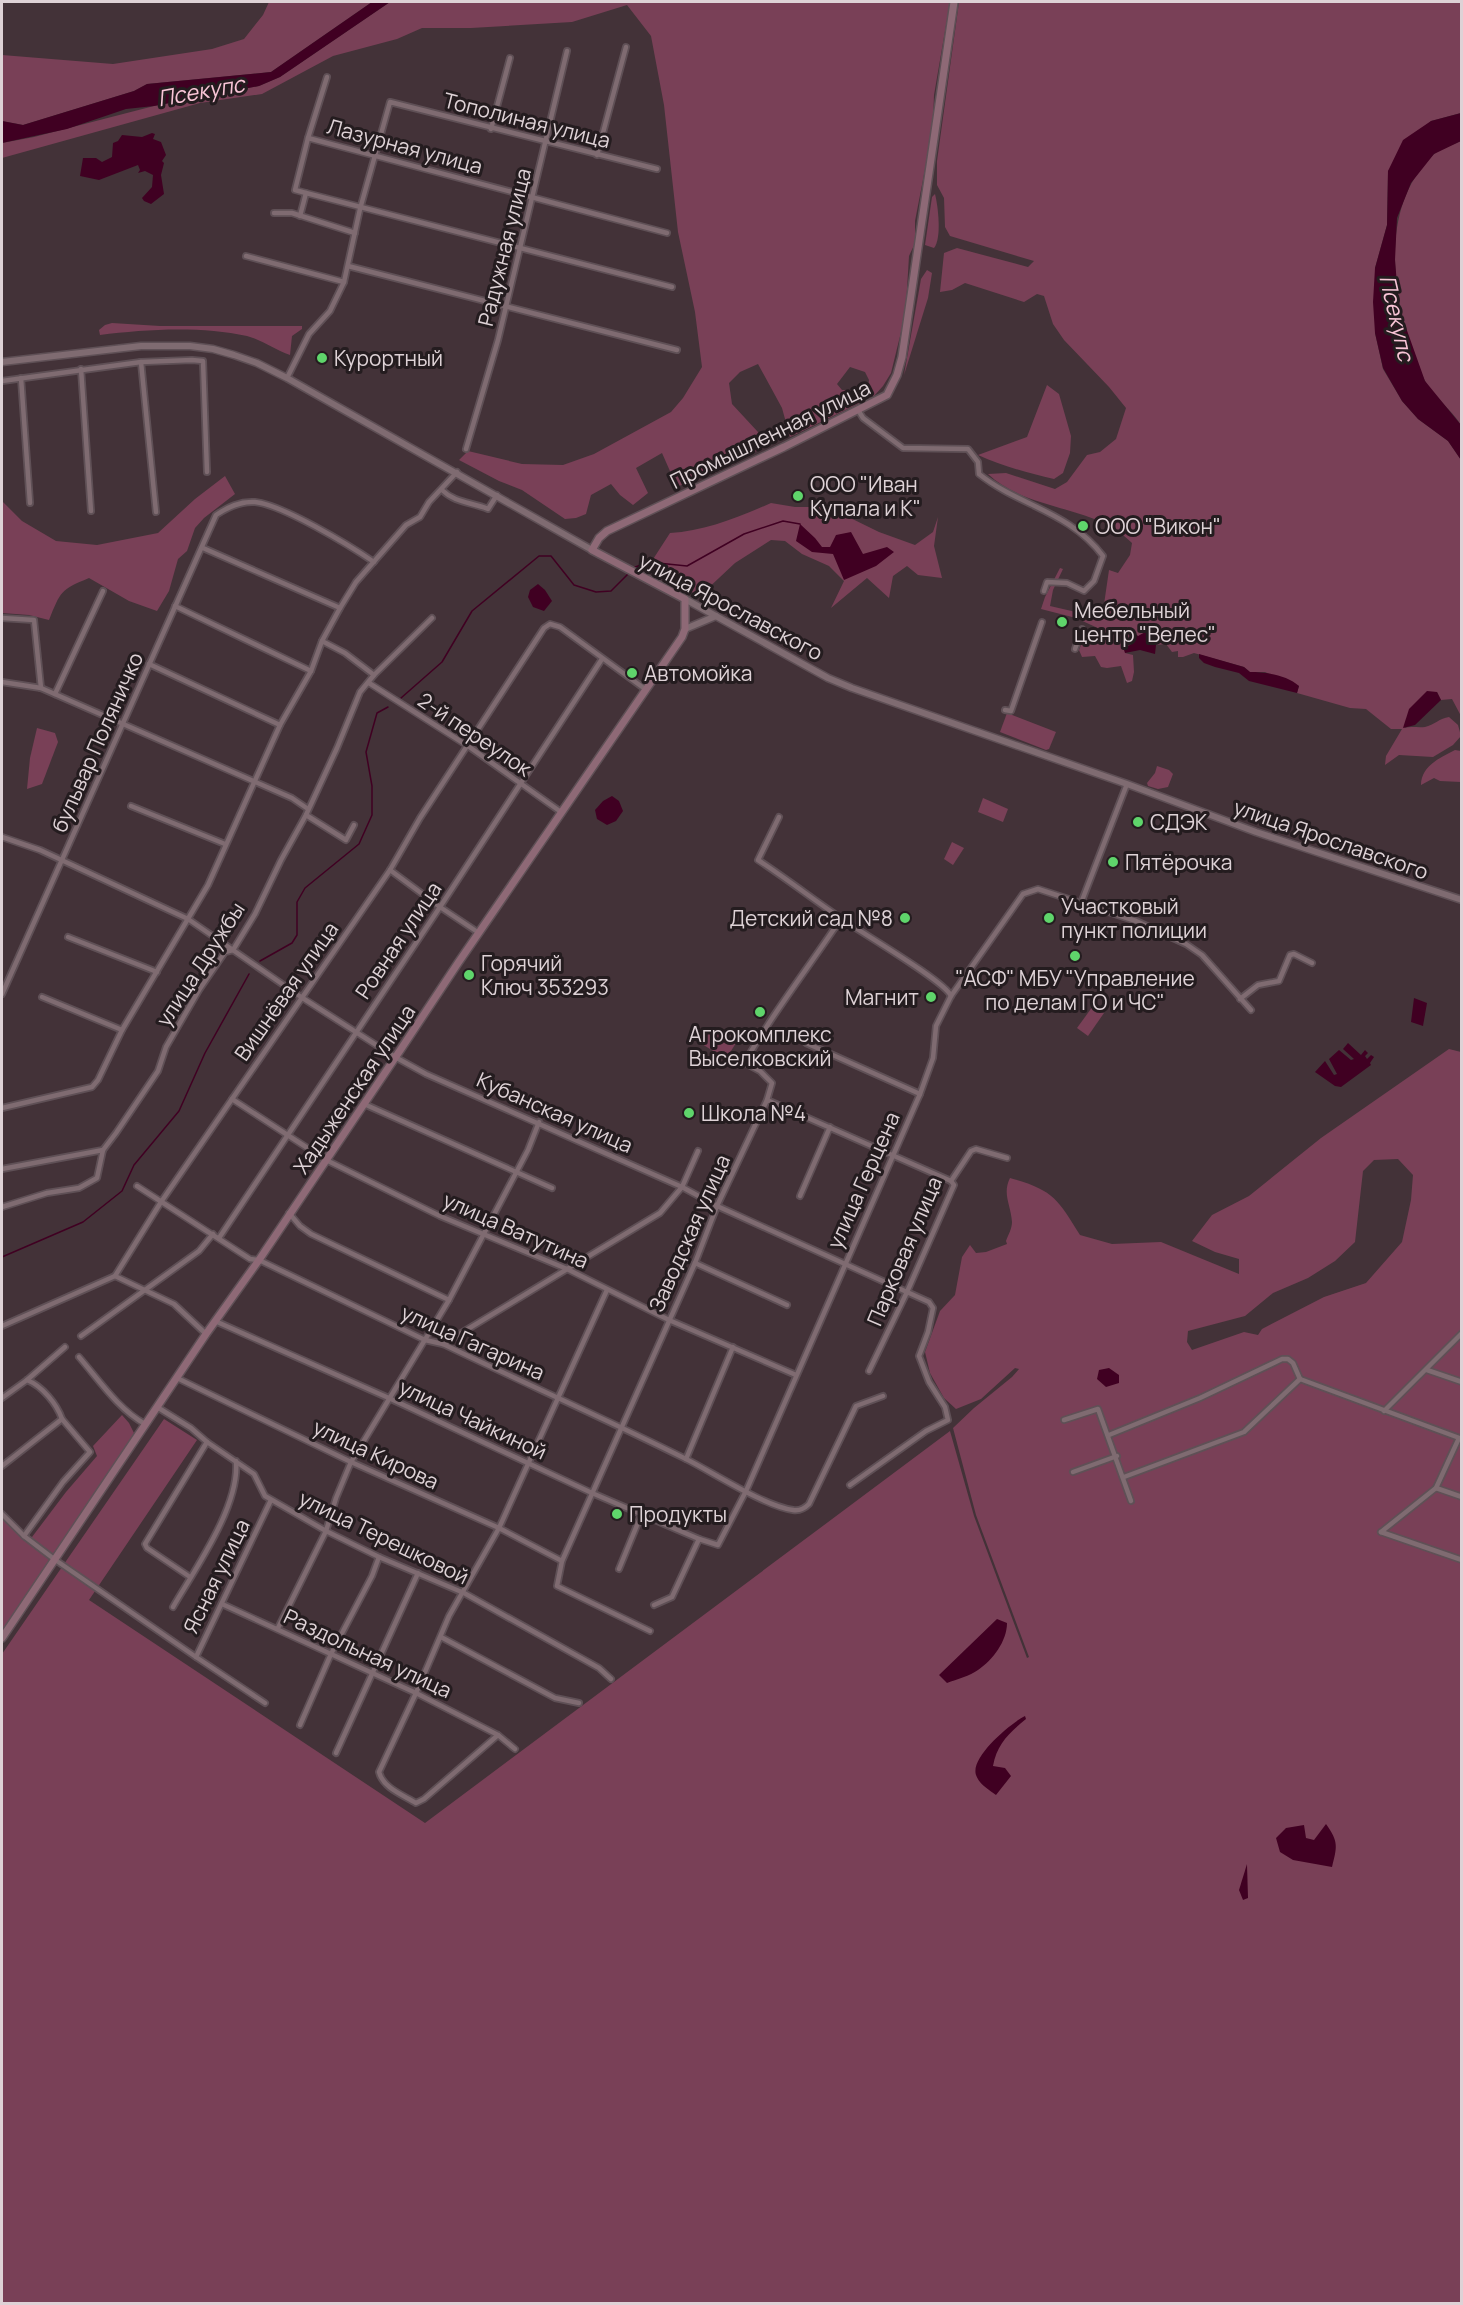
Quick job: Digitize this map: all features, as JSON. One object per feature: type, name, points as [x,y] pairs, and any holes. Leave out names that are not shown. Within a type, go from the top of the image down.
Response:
[{"type":"main road","name":"Промышленная улица","points":[[592,549],[607,531],[887,395],[897,375],[902,357],[954,2]]},
{"type":"main road","name":"улица Ярославского","points":[[592,549],[685,599]]},
{"type":"main road","points":[[685,599],[685,629]]},
{"type":"main road","name":"Хадыженская улица","points":[[2,1638],[206,1334],[259,1260],[479,933],[675,648],[685,629]]},
{"type":"street","points":[[597,155],[626,47]]},
{"type":"street","name":"Радужная улица","points":[[466,450],[498,340],[567,51]]},
{"type":"street","points":[[491,129],[510,58]]},
{"type":"street","points":[[327,77],[295,190],[520,250],[672,287]]},
{"type":"street","name":"Тополиная улица","points":[[375,156],[390,102],[657,169]]},
{"type":"street","name":"Лазурная улица","points":[[308,138],[667,233]]},
{"type":"street","points":[[287,378],[309,334],[330,311],[344,282],[375,156]]},
{"type":"street","points":[[300,216],[306,193]]},
{"type":"street","points":[[274,213],[300,216],[355,234]]},
{"type":"street","points":[[246,256],[344,282]]},
{"type":"street","points":[[348,266],[677,350]]},
{"type":"street","name":"улица Ярославского","points":[[2,362],[141,346],[190,346],[234,355],[287,378],[592,549]]},
{"type":"street","points":[[2,381],[141,362],[192,360],[203,362],[207,472]]},
{"type":"street","points":[[141,362],[156,512]]},
{"type":"street","points":[[81,369],[91,511]]},
{"type":"street","points":[[21,378],[30,503]]},
{"type":"street","points":[[858,410],[863,418],[903,448],[968,449],[978,462],[979,474],[988,482],[1047,510],[1094,543],[1103,556],[1094,581],[1084,591],[1067,583],[1047,582],[1044,591]]},
{"type":"street","points":[[2,1108],[92,1087],[98,1080],[122,1030],[208,885],[280,725],[310,672],[322,640],[340,608],[356,582],[406,525],[420,517],[429,502],[457,472]]},
{"type":"street","points":[[442,490],[462,503],[488,509],[497,495]]},
{"type":"street","name":"бульвар Поляничко","points":[[2,994],[216,515],[227,507],[255,502],[279,510],[348,544],[374,562]]},
{"type":"street","points":[[203,548],[340,608]]},
{"type":"street","points":[[55,694],[103,591]]},
{"type":"street","name":"улица Ярославского","points":[[685,599],[828,678],[1256,832],[1461,900]]},
{"type":"street","points":[[175,606],[310,672]]},
{"type":"street","points":[[685,629],[716,616]]},
{"type":"street","points":[[2,618],[34,620],[41,688]]},
{"type":"street","name":"улица Дружбы","points":[[103,1150],[158,1071],[166,1047],[199,990],[225,952],[233,950],[255,914],[307,812],[360,692],[374,675],[432,618]]},
{"type":"street","points":[[1005,710],[1011,711],[1042,622]]},
{"type":"street","name":"Вишнёвая улица","points":[[115,1276],[161,1202],[390,870],[420,818],[544,628],[549,624],[560,627],[602,659]]},
{"type":"street","points":[[1075,649],[1082,629]]},
{"type":"street","points":[[322,640],[345,653],[374,675]]},
{"type":"street","points":[[602,659],[645,689]]},
{"type":"street","name":"Ровная улица","points":[[219,1238],[602,659]]},
{"type":"street","points":[[149,664],[280,725]]},
{"type":"street","points":[[2,682],[41,688],[292,798],[307,812],[346,840],[354,825]]},
{"type":"street","name":"2-й переулок","points":[[369,682],[468,746],[561,813]]},
{"type":"street","points":[[1081,903],[1127,784]]},
{"type":"street","points":[[131,806],[225,844]]},
{"type":"street","points":[[779,817],[758,860],[928,976],[949,991],[951,996]]},
{"type":"street","name":"Кубанская улица","points":[[2,837],[40,850],[188,919],[301,998],[355,1033],[426,1074],[539,1122],[928,1302],[933,1308],[928,1332],[919,1356],[928,1382],[945,1407],[948,1420],[926,1431],[850,1485]]},
{"type":"street","points":[[390,870],[479,933]]},
{"type":"street","name":"улица Герцена","points":[[718,1545],[746,1491],[920,1094],[933,1058],[936,1026],[951,996],[1023,894],[1038,889],[1136,921],[1186,944],[1202,955],[1251,1010]]},
{"type":"street","points":[[843,920],[834,929],[754,1045],[745,1063],[760,1071],[772,1083],[767,1100],[951,1181]]},
{"type":"street","points":[[68,937],[158,972]]},
{"type":"street","points":[[1240,999],[1258,985],[1279,981],[1290,955],[1294,954],[1312,963]]},
{"type":"street","points":[[42,997],[122,1030]]},
{"type":"street","points":[[806,1043],[920,1094]]},
{"type":"street","name":"улица Ватутина","points":[[232,1099],[326,1160],[440,1216],[567,1269],[669,1320],[796,1375]]},
{"type":"street","name":"Заводская улица","points":[[650,1631],[557,1586],[562,1561],[695,1263],[717,1206],[767,1100]]},
{"type":"street","points":[[364,1104],[552,1188]]},
{"type":"street","points":[[278,1628],[326,1531],[336,1498],[351,1462],[449,1300],[516,1173],[539,1122]]},
{"type":"street","points":[[800,1196],[830,1126]]},
{"type":"street","name":"Парковая улица","points":[[869,1371],[954,1185],[951,1181],[971,1151],[976,1149],[1007,1158]]},
{"type":"street","points":[[2,1169],[103,1150],[97,1178],[79,1188],[47,1193],[2,1207]]},
{"type":"street","name":"Заводская улица","points":[[443,1344],[660,1213],[682,1187],[698,1151]]},
{"type":"street","name":"улица Гагарина","points":[[137,1186],[250,1259],[259,1260],[425,1340],[443,1344],[686,1459],[746,1491],[794,1510],[804,1508],[809,1504],[856,1407],[883,1396]]},
{"type":"street","points":[[290,1213],[300,1226],[311,1234],[449,1300]]},
{"type":"street","points":[[81,1336],[199,1251],[213,1234]]},
{"type":"street","points":[[695,1263],[787,1305]]},
{"type":"street","points":[[3,1326],[115,1276],[174,1304],[206,1334]]},
{"type":"street","points":[[498,1735],[424,1800],[416,1803],[384,1783],[379,1772],[449,1617],[499,1528],[607,1290]]},
{"type":"street","name":"улица Чайкиной","points":[[215,1321],[391,1399],[592,1493],[718,1545]]},
{"type":"street","points":[[1384,1411],[1461,1333]]},
{"type":"street","points":[[2,1398],[65,1347]]},
{"type":"street","points":[[686,1459],[733,1347]]},
{"type":"street","points":[[79,1357],[117,1402],[134,1418],[145,1424]]},
{"type":"street","points":[[1109,1435],[1200,1398],[1282,1359],[1288,1359],[1293,1363],[1300,1379],[1460,1439],[1436,1488],[1381,1532],[1461,1560]]},
{"type":"street","points":[[1427,1370],[1461,1382]]},
{"type":"street","name":"улица Кирова","points":[[177,1378],[351,1462],[499,1528],[562,1561]]},
{"type":"street","points":[[1124,1477],[1244,1432],[1300,1379]]},
{"type":"street","points":[[24,1536],[63,1482],[90,1452],[62,1419],[42,1389],[27,1380]]},
{"type":"street","name":"улица Терешковой","points":[[157,1407],[191,1428],[207,1442],[254,1474],[265,1496],[271,1500],[378,1557],[464,1593],[599,1668],[611,1679]]},
{"type":"street","points":[[1064,1420],[1098,1409],[1117,1456],[1131,1501]]},
{"type":"street","points":[[2,1466],[62,1419]]},
{"type":"street","points":[[190,1578],[147,1548],[145,1544],[207,1442]]},
{"type":"street","points":[[1073,1472],[1117,1456]]},
{"type":"street","points":[[173,1607],[231,1500],[236,1461]]},
{"type":"street","points":[[1436,1488],[1461,1497]]},
{"type":"street","name":"Ясная улица","points":[[265,1703],[196,1657],[271,1500]]},
{"type":"street","points":[[619,1569],[642,1513]]},
{"type":"street","points":[[2,1514],[52,1562],[196,1657]]},
{"type":"street","points":[[654,1605],[672,1597],[699,1539]]},
{"type":"street","points":[[300,1725],[331,1654],[372,1576],[378,1557]]},
{"type":"street","points":[[336,1753],[418,1573]]},
{"type":"street","name":"Раздольная улица","points":[[222,1604],[416,1693],[498,1735],[514,1749]]},
{"type":"street","points":[[441,1637],[555,1698],[579,1703]]},
{"type":"shaded area","points":[[269,2],[372,2],[271,72],[147,84],[134,91],[23,125],[2,121],[2,55],[113,64],[212,49],[244,39],[263,15]]},
{"type":"shaded area","points":[[390,2],[950,2],[934,95],[933,121],[927,159],[915,221],[915,243],[909,256],[903,324],[891,373],[883,386],[874,396],[867,396],[869,380],[865,372],[850,367],[837,384],[842,390],[854,390],[861,397],[862,402],[790,437],[782,408],[758,364],[740,372],[729,383],[732,404],[770,445],[677,487],[662,453],[636,468],[648,493],[633,505],[611,484],[591,495],[586,514],[576,518],[565,519],[522,490],[459,460],[468,451],[522,464],[563,465],[594,454],[671,412],[683,398],[702,367],[695,312],[678,232],[664,105],[651,36],[627,5],[572,22],[471,28],[422,28],[397,39],[333,56],[262,94],[200,103],[2,158],[2,143],[154,106],[259,86],[280,77]]},
{"type":"shaded area","points":[[959,2],[1461,2],[1461,113],[1431,121],[1388,171],[1387,225],[1375,268],[1375,333],[1383,369],[1402,401],[1418,419],[1448,441],[1461,460],[1461,716],[1452,699],[1441,700],[1437,692],[1404,728],[1425,727],[1449,717],[1458,725],[1461,736],[1453,745],[1433,757],[1399,755],[1385,765],[1386,756],[1402,729],[1391,729],[1366,709],[1350,708],[1297,693],[1299,686],[1265,672],[1250,672],[1244,667],[1194,653],[1178,657],[1178,651],[1172,652],[1166,644],[1156,645],[1132,633],[1135,640],[1125,653],[1133,655],[1134,672],[1132,681],[1127,683],[1121,666],[1101,667],[1095,656],[1082,657],[1079,650],[1083,640],[1099,639],[1102,630],[1076,618],[1041,609],[1060,568],[1063,569],[1053,590],[1050,606],[1102,618],[1109,570],[1118,573],[1130,555],[1132,543],[1117,530],[1099,521],[1022,495],[1004,486],[988,474],[1006,473],[1055,489],[1067,482],[1087,455],[1100,452],[1116,439],[1126,408],[1064,340],[1053,324],[1044,296],[1037,294],[1024,302],[965,283],[952,290],[940,292],[944,253],[957,248],[1028,267],[1034,261],[950,236],[945,227],[944,198],[937,185],[937,161]]},
{"type":"shaded area","points":[[1461,141],[1461,425],[1424,379],[1413,352],[1404,324],[1395,263],[1396,233],[1402,205],[1414,178],[1433,155]]},
{"type":"shaded area","points":[[935,194],[939,230],[934,248],[925,245],[932,197]]},
{"type":"shaded area","points":[[927,270],[932,273],[928,298],[904,375],[921,279]]},
{"type":"shaded area","points":[[112,323],[160,326],[302,326],[302,329],[292,336],[290,355],[247,336],[212,331],[155,330],[100,335],[99,330]]},
{"type":"shaded area","points":[[1047,385],[1059,394],[1071,436],[1070,453],[1063,473],[1054,479],[996,463],[978,455],[1027,437]]},
{"type":"shaded area","points":[[225,476],[235,494],[195,528],[187,551],[178,559],[169,591],[157,611],[129,601],[89,578],[67,589],[59,597],[49,620],[29,615],[2,613],[2,501],[22,521],[56,541],[97,545],[158,533],[195,499]]},
{"type":"shaded area","points":[[771,503],[795,507],[828,507],[879,532],[915,545],[933,532],[938,517],[934,546],[942,578],[918,575],[907,566],[893,576],[889,598],[867,578],[831,608],[844,581],[829,566],[802,554],[785,541],[771,540],[735,563],[703,593],[672,587],[648,567],[670,533],[709,526]]},
{"type":"shaded area","points":[[1007,713],[1056,732],[1049,749],[1046,750],[1000,732]]},
{"type":"shaded area","points":[[37,728],[55,733],[58,742],[42,784],[27,789],[30,758]]},
{"type":"shaded area","points":[[1455,750],[1461,751],[1461,782],[1440,781],[1434,778],[1421,785],[1424,772],[1428,767]]},
{"type":"shaded area","points":[[1157,766],[1173,774],[1168,787],[1158,789],[1148,786],[1147,783],[1155,773]]},
{"type":"shaded area","points":[[983,798],[1008,809],[1003,822],[978,812]]},
{"type":"shaded area","points":[[952,842],[964,848],[953,865],[944,859]]},
{"type":"shaded area","points":[[1093,1006],[1104,1013],[1088,1036],[1077,1028]]},
{"type":"shaded area","points":[[711,1028],[736,1043],[726,1059],[702,1044]]},
{"type":"shaded area","points":[[1449,1049],[1461,1052],[1461,2303],[2,2304],[2,1654],[164,1419],[197,1440],[89,1600],[425,1823],[950,1431],[974,1516],[1027,1658],[1029,1657],[976,1515],[953,1428],[1019,1369],[1015,1368],[981,1399],[956,1409],[944,1398],[930,1373],[925,1352],[940,1311],[955,1295],[962,1257],[970,1245],[976,1253],[986,1252],[1007,1244],[1012,1222],[1007,1194],[1010,1178],[1036,1187],[1052,1197],[1080,1235],[1112,1244],[1161,1242],[1239,1274],[1239,1259],[1215,1252],[1192,1241],[1212,1215],[1249,1196],[1321,1138]],"holes":[[[1398,1159],[1413,1175],[1411,1200],[1402,1242],[1366,1283],[1324,1297],[1262,1329],[1258,1335],[1244,1332],[1192,1350],[1187,1342],[1188,1331],[1245,1316],[1273,1293],[1308,1278],[1335,1261],[1355,1242],[1363,1171],[1374,1160]]]},
{"type":"shaded area","points":[[122,1415],[134,1433],[117,1462],[2,1632],[2,1517],[29,1541],[97,1456],[93,1446]]},
{"type":"water","name":"Псекупс","points":[[372,2],[390,2],[280,77],[259,86],[154,106],[126,109],[67,129],[2,143],[2,121],[23,125],[134,91],[147,84],[271,72]]},
{"type":"water","name":"Псекупс","points":[[1461,113],[1461,141],[1434,154],[1411,183],[1397,218],[1395,260],[1399,308],[1425,381],[1461,425],[1461,460],[1448,441],[1418,419],[1402,401],[1383,368],[1375,333],[1373,302],[1375,268],[1387,225],[1388,171],[1403,140],[1431,121]]},
{"type":"water","points":[[155,134],[153,139],[161,142],[166,155],[162,161],[164,163],[161,175],[164,194],[151,204],[142,198],[152,187],[153,175],[145,171],[138,173],[140,170],[138,165],[99,180],[80,176],[83,158],[96,158],[102,162],[112,157],[113,143],[118,141],[122,135],[142,137]]},
{"type":"water","points":[[800,524],[822,547],[830,547],[836,535],[851,532],[863,554],[887,547],[894,552],[876,566],[844,580],[833,554],[812,552],[796,541]]},
{"type":"water","points":[[538,584],[552,601],[544,611],[533,607],[528,597],[530,590]]},
{"type":"water","points":[[1147,631],[1149,640],[1156,645],[1155,654],[1140,650],[1125,653],[1123,647],[1135,640],[1132,632],[1138,636]]},
{"type":"water","points":[[1199,654],[1244,667],[1250,672],[1282,677],[1299,686],[1297,693],[1249,681],[1239,673],[1204,663],[1199,658]]},
{"type":"water","points":[[1427,691],[1437,692],[1441,700],[1415,725],[1403,728],[1409,709]]},
{"type":"water","points":[[612,796],[619,801],[623,811],[616,821],[607,825],[597,819],[595,810],[603,801]]},
{"type":"water","points":[[1414,998],[1427,1003],[1423,1026],[1411,1022]]},
{"type":"water","points":[[1348,1043],[1361,1055],[1365,1050],[1368,1053],[1365,1056],[1367,1059],[1371,1055],[1374,1057],[1371,1065],[1341,1087],[1335,1086],[1315,1072],[1325,1061],[1334,1075],[1337,1074],[1329,1059],[1339,1050],[1351,1060],[1354,1059],[1343,1049]]},
{"type":"water","points":[[1109,1368],[1119,1375],[1119,1383],[1106,1387],[1097,1379],[1099,1370]]},
{"type":"water","points":[[997,1619],[1007,1623],[1005,1637],[994,1655],[975,1672],[947,1683],[939,1675]]},
{"type":"water","points":[[1025,1716],[1026,1719],[1014,1729],[997,1751],[993,1766],[1005,1768],[1011,1776],[996,1795],[984,1787],[976,1775],[979,1759],[993,1741]]},
{"type":"water","points":[[1326,1824],[1336,1845],[1332,1867],[1293,1860],[1280,1852],[1276,1838],[1286,1828],[1304,1825],[1306,1838],[1314,1840]]},
{"type":"water","points":[[1247,1864],[1248,1898],[1243,1900],[1239,1890]]},
{"type":"waterway","points":[[633,568],[648,562],[687,566],[744,534],[783,521],[800,524]]},
{"type":"waterway","points":[[401,698],[442,662],[472,611],[539,556],[551,556],[574,585],[596,592],[611,591],[629,573]]},
{"type":"waterway","points":[[260,961],[292,943],[297,935],[297,902],[305,888],[359,844],[372,815],[372,786],[366,752],[377,713],[388,707]]},
{"type":"waterway","points":[[2,1257],[83,1222],[122,1191],[134,1165],[179,1111],[205,1053],[249,974]]},
{"type":"place","name":"Курортный","points":[[322,358]]},
{"type":"place","name":"ООО \"Иван Купала и К\"","points":[[798,496]]},
{"type":"place","name":"ООО \"Викон\"","points":[[1083,526]]},
{"type":"place","name":"Мебельный центр \"Велес\"","points":[[1062,622]]},
{"type":"place","name":"Автомойка","points":[[632,673]]},
{"type":"place","name":"СДЭК","points":[[1138,822]]},
{"type":"place","name":"Пятёрочка","points":[[1113,862]]},
{"type":"place","name":"Детский сад №8","points":[[905,918]]},
{"type":"place","name":"Участковый пункт полиции","points":[[1049,918]]},
{"type":"place","name":"\"АСФ\" МБУ \"Управление по делам ГО и ЧС\"","points":[[1075,956]]},
{"type":"place","name":"Горячий Ключ 353293","points":[[469,975]]},
{"type":"place","name":"Магнит","points":[[931,997]]},
{"type":"place","name":"Агрокомплекс Выселковский","points":[[760,1012]]},
{"type":"place","name":"Школа №4","points":[[689,1113]]},
{"type":"place","name":"Продукты","points":[[617,1514]]}]
